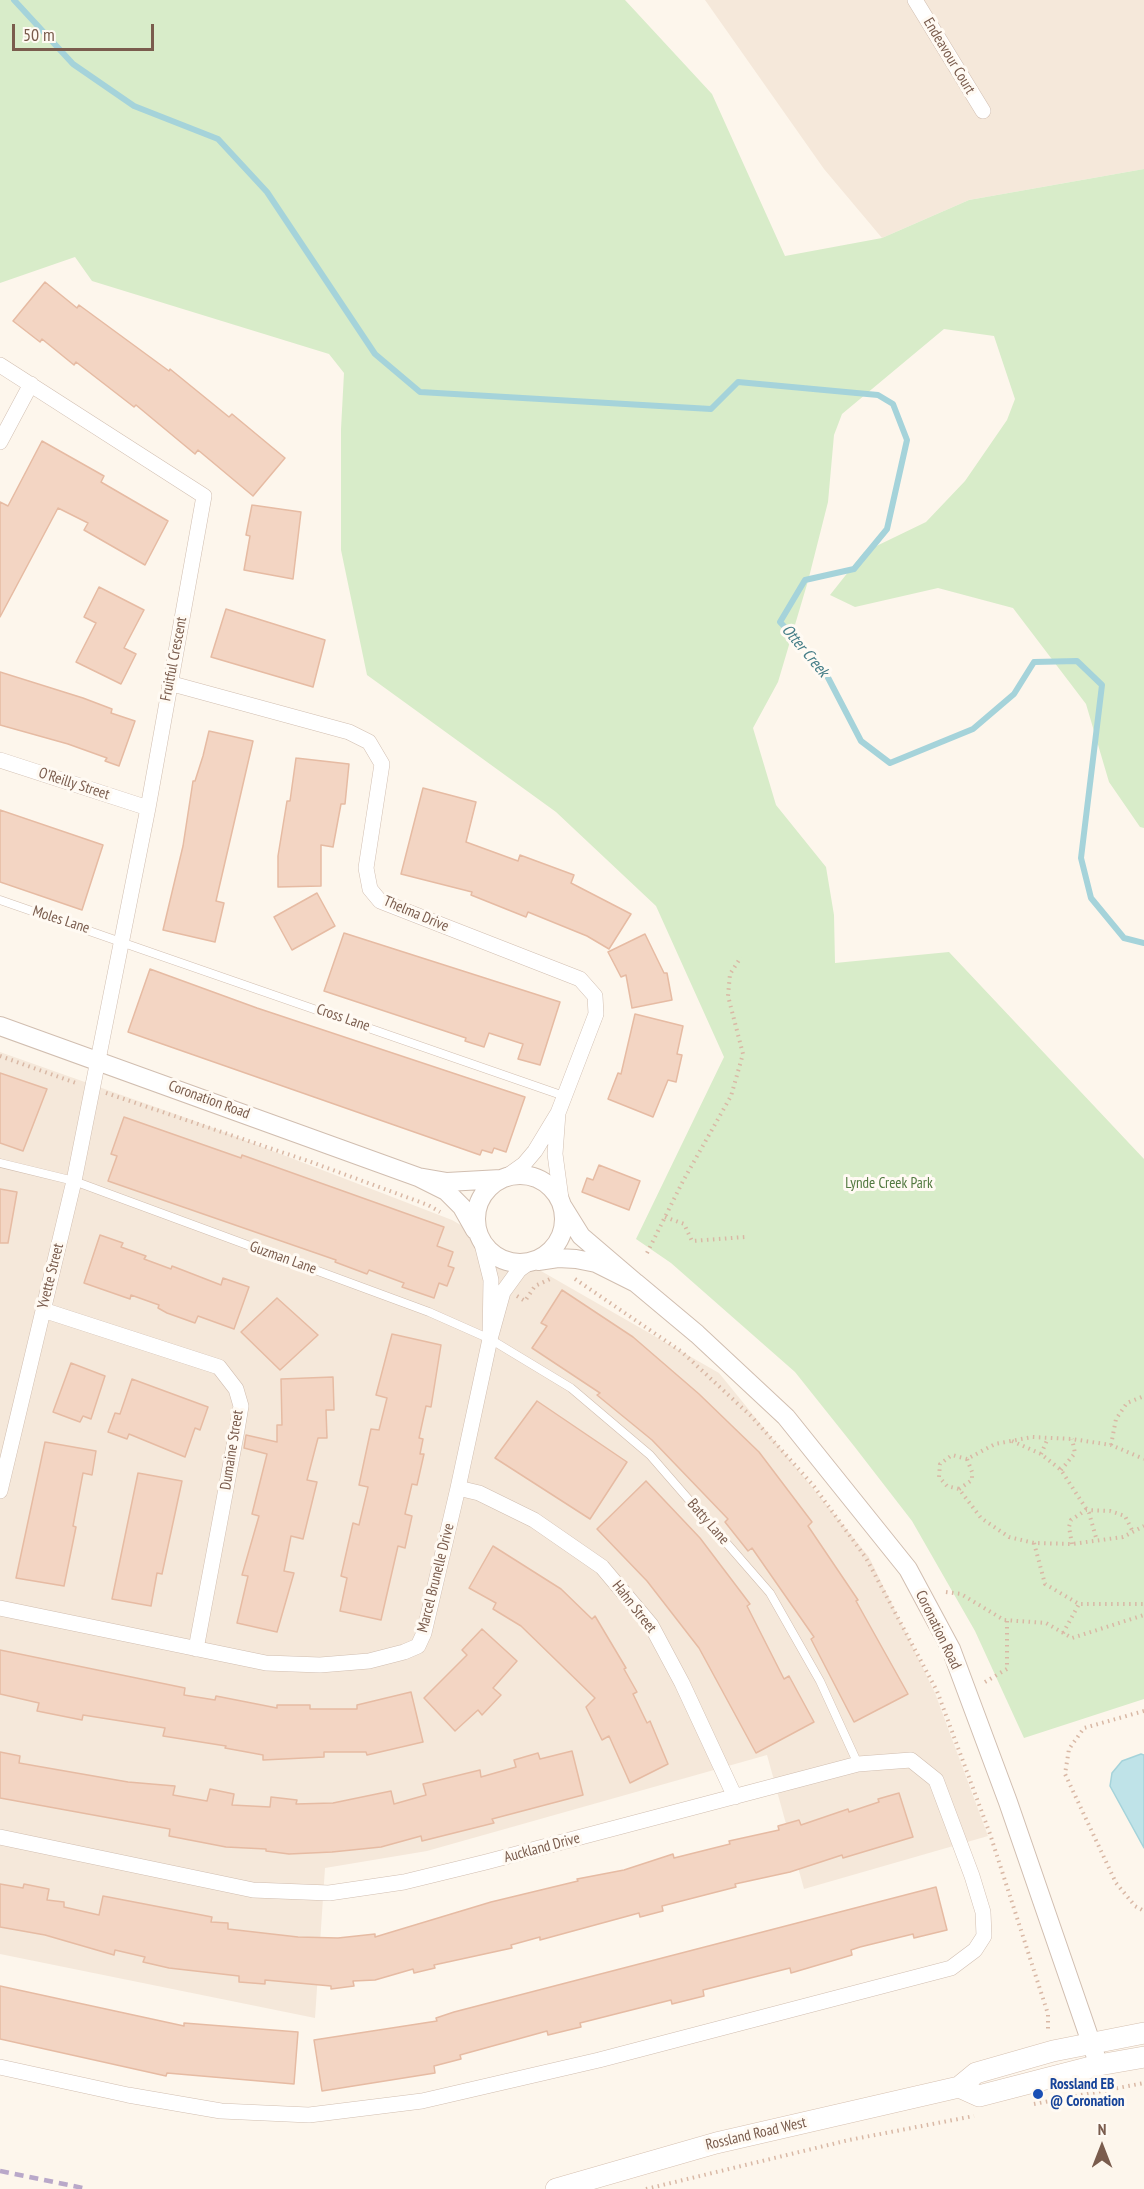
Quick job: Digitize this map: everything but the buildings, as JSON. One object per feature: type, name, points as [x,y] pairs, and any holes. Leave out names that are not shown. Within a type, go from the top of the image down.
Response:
[{"type":"main road","name":"Rossland Road West","points":[[556,2189],[716,2143],[959,2087],[976,2073],[1053,2051],[1144,2033]]},
{"type":"main road","name":"Rossland Road West","points":[[959,2087],[979,2096],[1099,2065],[1144,2057]]},
{"type":"street","name":"Endeavour Court","points":[[915,0],[983,111]]},
{"type":"street","name":"Fruitful Crescent","points":[[0,365],[204,496],[148,808],[99,1060]]},
{"type":"street","points":[[0,442],[31,384]]},
{"type":"street","name":"Thelma Drive","points":[[169,683],[349,732],[369,742],[382,764],[366,868],[370,889],[380,901],[580,979],[595,996],[596,1014],[564,1096]]},
{"type":"street","name":"O'Reilly Street","points":[[0,760],[148,808]]},
{"type":"street","name":"Coronation Road","points":[[0,1026],[418,1177],[446,1191],[462,1207],[481,1240]]},
{"type":"street","name":"Yvette Street","points":[[0,1491],[74,1181],[99,1060]]},
{"type":"street","points":[[558,1113],[555,1154],[564,1220],[558,1241],[543,1257],[530,1262],[516,1263],[502,1259],[490,1252],[481,1240],[476,1227],[476,1212],[481,1198],[490,1186],[524,1164],[535,1151],[558,1113],[564,1096]]},
{"type":"street","points":[[502,1179],[517,1175],[532,1176],[545,1183],[556,1193],[562,1206]]},
{"type":"street","name":"Coronation Road","points":[[418,1177],[447,1182],[502,1179]]},
{"type":"street","name":"Coronation Road","points":[[562,1206],[581,1236],[697,1334],[786,1417],[852,1496],[908,1569],[951,1649],[1008,1802],[1099,2065]]},
{"type":"street","name":"Marcel Brunelle Drive","points":[[481,1240],[491,1280],[490,1339]]},
{"type":"street","name":"Coronation Road","points":[[530,1262],[558,1258],[576,1259],[596,1263],[636,1283]]},
{"type":"street","name":"Marcel Brunelle Drive","points":[[0,1608],[266,1664],[320,1665],[369,1661],[418,1646],[424,1633],[490,1339],[503,1292],[519,1270],[530,1262]]},
{"type":"street","name":"Dumaine Street","points":[[43,1310],[219,1367],[236,1389],[241,1406],[196,1649]]},
{"type":"street","name":"Hahn Street","points":[[458,1488],[478,1493],[534,1520],[602,1567],[651,1625],[687,1693],[735,1797]]},
{"type":"street","name":"Auckland Drive","points":[[0,1838],[253,1890],[329,1893],[404,1882],[858,1764],[911,1760],[936,1780],[972,1876],[983,1912],[984,1936],[975,1950],[951,1968],[599,2060],[422,2101],[309,2115],[221,2111],[128,2095],[0,2067]]},
{"type":"lane","name":"Moles Lane","points":[[0,900],[122,941]]},
{"type":"lane","name":"Cross Lane","points":[[122,941],[564,1096]]},
{"type":"lane","name":"Guzman Lane","points":[[0,1163],[74,1181],[429,1312],[490,1339]]},
{"type":"lane","name":"Batty Lane","points":[[490,1339],[571,1388],[650,1455],[762,1584],[820,1680],[858,1764]]},
{"type":"path","points":[[647,1253],[731,1096],[743,1054],[728,996],[730,974],[741,957]]},
{"type":"path","points":[[0,1056],[66,1079]]},
{"type":"path","points":[[118,1097],[310,1162],[428,1205],[443,1214]]},
{"type":"path","points":[[665,1217],[684,1224],[693,1241],[745,1237]]},
{"type":"path","points":[[516,1296],[525,1300],[535,1286],[555,1278]]},
{"type":"path","points":[[571,1278],[578,1280],[681,1352],[751,1416],[813,1485],[866,1558],[937,1691],[997,1856],[1048,2014],[1048,2030]]},
{"type":"path","points":[[1111,1445],[1116,1419],[1126,1403],[1144,1396]]},
{"type":"path","points":[[1041,1454],[1048,1438]]},
{"type":"path","points":[[1061,1470],[1075,1453],[1072,1439]]},
{"type":"path","points":[[1144,1459],[1111,1445],[1072,1439],[1012,1441],[995,1444],[967,1459],[952,1455],[940,1464],[939,1477],[947,1486],[958,1489],[981,1518],[1009,1537],[1034,1543],[1072,1544],[1123,1537],[1144,1526]]},
{"type":"path","points":[[1012,1441],[1041,1454],[1061,1470],[1086,1510],[1097,1541]]},
{"type":"path","points":[[958,1489],[972,1480],[972,1472],[967,1459]]},
{"type":"path","points":[[1072,1544],[1069,1527],[1071,1520],[1086,1510],[1110,1511],[1125,1516],[1133,1532]]},
{"type":"path","points":[[1034,1543],[1045,1584],[1079,1604],[1144,1604]]},
{"type":"path","points":[[946,1592],[961,1594],[1007,1620],[1046,1623],[1072,1638],[1144,1615]]},
{"type":"path","points":[[1063,1633],[1079,1604]]},
{"type":"path","points":[[985,1682],[1007,1669],[1007,1620]]},
{"type":"path","points":[[1144,1711],[1084,1728],[1069,1749],[1065,1774],[1116,1883],[1135,1906],[1144,1911]]},
{"type":"path","points":[[1029,2105],[1144,2083]]},
{"type":"path","points":[[646,2189],[849,2140],[984,2114]]},
{"type":"shaded area","points":[[705,0],[1144,0],[1144,169],[969,200],[882,238],[824,169]]},
{"type":"shaded area","points":[[0,1052],[195,1121],[452,1220],[719,1373],[869,1557],[935,1693],[988,1836],[804,1889],[767,1755],[427,1851],[325,1868],[315,2018],[0,1954]]},
{"type":"green space","name":"Lynde Creek Park","points":[[0,0],[625,0],[712,94],[785,256],[882,238],[969,200],[1144,169],[1144,828],[1140,827],[1109,782],[1086,704],[1013,608],[938,588],[855,607],[830,595],[864,552],[926,522],[965,481],[1007,420],[1015,399],[994,336],[944,329],[842,414],[834,435],[828,502],[808,581],[778,682],[753,728],[776,805],[826,867],[834,915],[835,963],[949,952],[1144,1159],[1144,1699],[1024,1738],[975,1631],[912,1521],[854,1446],[795,1372],[671,1263],[636,1239],[724,1057],[656,906],[556,812],[367,675],[341,550],[341,429],[344,373],[329,354],[92,281],[75,257],[0,283]]},
{"type":"water","points":[[1144,1755],[1144,1848],[1110,1786],[1112,1773],[1122,1761]]},
{"type":"waterway","name":"Otter Creek","points":[[14,0],[73,64],[134,106],[218,139],[267,192],[375,354],[420,392],[711,409],[738,382],[878,395],[893,404],[907,440],[887,529],[854,569],[805,580],[780,622],[823,668],[861,741],[890,763],[973,729],[1014,694],[1034,662],[1077,661],[1102,685],[1081,858],[1091,898],[1124,938],[1144,943]]},
{"type":"railway","points":[[0,2171],[88,2189]]},
{"type":"place","name":"Rossland EB @ Coronation","points":[[1038,2094]]}]
